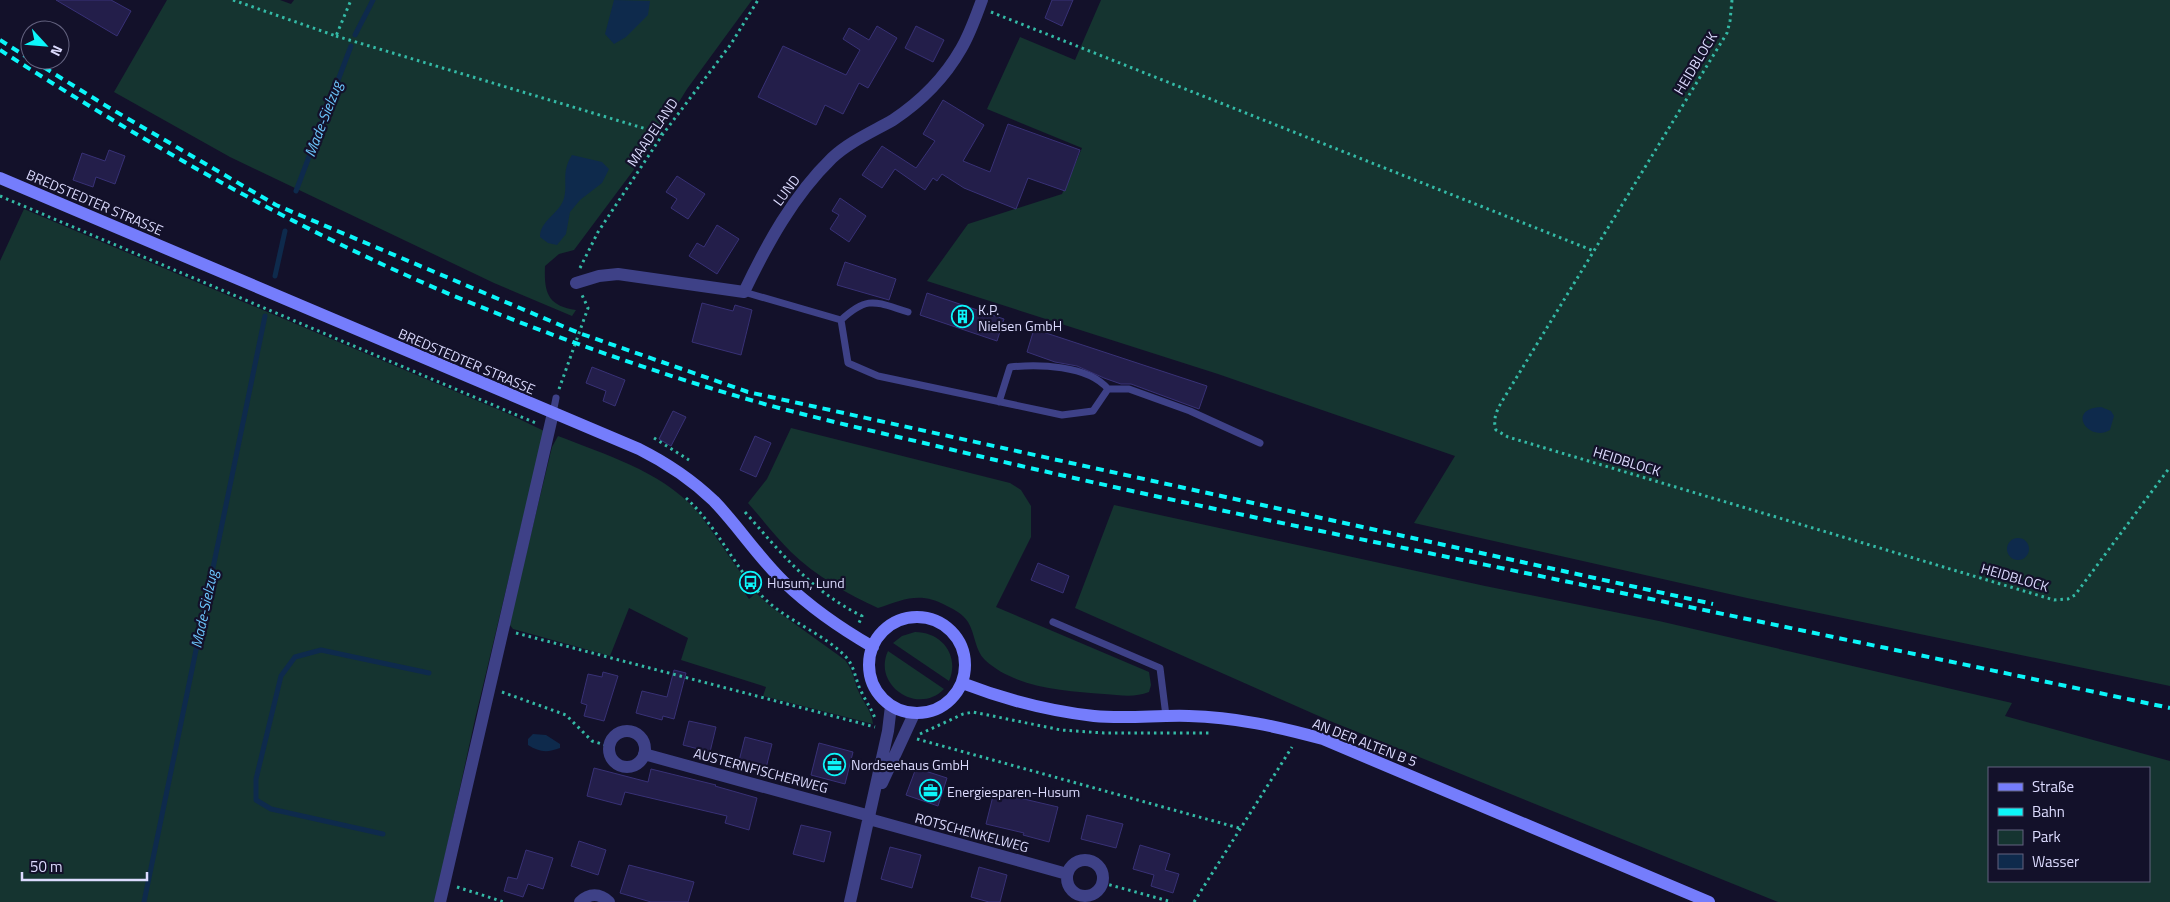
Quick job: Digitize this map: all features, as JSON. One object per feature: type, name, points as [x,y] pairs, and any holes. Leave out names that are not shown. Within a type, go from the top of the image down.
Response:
[{"type":"main road","name":"BREDSTEDTER STRASSE","points":[[0,178],[640,449],[688,479],[715,502],[771,569],[796,593],[821,614],[872,647]]},
{"type":"main road","points":[[910,617],[927,618],[943,624],[955,635],[963,649],[966,666],[962,684],[955,696],[943,706],[929,712],[914,714],[902,711],[891,706],[879,694],[871,680],[869,663],[872,647],[882,633],[895,622],[910,617]]},
{"type":"main road","name":"AN DER ALTEN B 5","points":[[962,684],[994,695],[1061,712],[1097,716],[1166,716],[1239,720],[1323,739],[1708,902]]},
{"type":"street","name":"LUND","points":[[744,292],[772,235],[818,174],[832,158],[849,145],[894,119],[918,100],[941,77],[962,48],[981,4]]},
{"type":"street","points":[[576,283],[599,276],[618,274],[744,292]]},
{"type":"street","points":[[440,902],[553,413]]},
{"type":"street","points":[[850,902],[873,804],[883,729],[891,706]]},
{"type":"street","points":[[873,804],[914,714]]},
{"type":"street","points":[[628,731],[634,732],[643,741],[644,754],[639,762],[629,767],[623,767],[613,761],[610,756],[609,746],[617,734],[628,731]]},
{"type":"street","name":"AUSTERNFISCHERWEG","points":[[644,754],[870,818]]},
{"type":"street","name":"ROTSCHENKELWEG","points":[[870,818],[1067,874]]},
{"type":"street","points":[[1080,861],[1092,861],[1101,870],[1103,883],[1097,892],[1092,895],[1081,896],[1071,890],[1068,885],[1067,874],[1074,864],[1080,861]]},
{"type":"street","points":[[580,902],[593,895],[600,895],[609,902]]},
{"type":"lane","points":[[744,292],[840,320]]},
{"type":"lane","points":[[840,320],[863,303],[880,303],[908,312]]},
{"type":"lane","points":[[840,320],[848,363],[878,376],[1062,415],[1093,411],[1108,389]]},
{"type":"lane","points":[[999,402],[1010,367],[1031,364],[1060,368],[1090,376],[1102,382],[1108,389],[1129,389],[1190,411],[1260,443]]},
{"type":"lane","points":[[553,413],[556,398]]},
{"type":"lane","points":[[1053,622],[1160,668],[1166,716]]},
{"type":"path","points":[[233,0],[336,36],[663,134]]},
{"type":"path","points":[[336,36],[351,0]]},
{"type":"path","name":"MAADELAND","points":[[576,283],[583,261],[598,232],[663,134],[730,44],[758,0]]},
{"type":"path","name":"HEIDBLOCK","points":[[1732,0],[1727,33],[1650,156],[1499,406],[1494,423],[1496,430],[1508,437],[2016,590],[2061,601],[2075,595],[2170,467]]},
{"type":"path","points":[[981,4],[1594,250]]},
{"type":"path","points":[[0,196],[550,430]]},
{"type":"path","points":[[556,398],[588,308],[576,283]]},
{"type":"path","points":[[682,494],[707,521],[735,562],[766,600],[835,648],[850,662],[855,671],[860,689],[883,729]]},
{"type":"path","points":[[503,630],[883,729]]},
{"type":"path","points":[[490,688],[566,715],[592,741],[609,746]]},
{"type":"path","points":[[1218,734],[1104,733],[1060,730],[973,712],[963,714],[927,729],[913,738],[1239,828]]},
{"type":"path","points":[[1283,745],[1298,749]]},
{"type":"path","points":[[1194,902],[1239,828],[1292,747]]},
{"type":"path","points":[[1103,883],[1172,902]]},
{"type":"path","points":[[444,884],[504,902]]},
{"type":"green space","points":[[167,0],[280,0],[291,4],[294,0],[752,0],[687,89],[653,144],[574,250],[559,254],[545,266],[545,283],[549,296],[559,305],[576,310],[572,316],[494,283],[230,157],[114,92]]},
{"type":"green space","points":[[1101,0],[2170,0],[2170,686],[1747,598],[1414,523],[1455,456],[1218,374],[927,281],[968,224],[1062,194],[1082,148],[987,109],[1020,37],[1075,60]]},
{"type":"green space","points":[[24,209],[511,415],[544,431],[475,719],[435,902],[0,902],[0,261]]},
{"type":"green space","points":[[791,428],[1010,483],[1021,490],[1031,506],[1031,537],[996,607],[1149,672],[1151,685],[1149,692],[1132,696],[1073,691],[1041,686],[1011,677],[985,660],[979,652],[966,619],[961,614],[938,601],[912,598],[878,608],[821,577],[785,546],[748,503],[767,479]]},
{"type":"green space","points":[[558,436],[631,465],[665,484],[681,496],[702,517],[744,577],[738,583],[749,599],[756,593],[770,606],[845,660],[871,715],[873,724],[763,696],[766,687],[681,660],[688,638],[629,608],[610,656],[513,629],[509,624],[552,447]]},
{"type":"green space","points":[[1114,505],[1485,586],[1659,621],[2012,703],[2005,716],[2170,761],[2170,902],[1778,902],[1330,721],[1075,608]]},
{"type":"green space","points":[[915,632],[933,636],[946,647],[952,663],[949,681],[893,643],[902,636]]},
{"type":"green space","points":[[888,651],[944,689],[933,697],[922,699],[911,698],[900,693],[886,675],[885,664]]},
{"type":"water","points":[[614,0],[650,1],[648,15],[626,37],[614,44],[605,34]]},
{"type":"water","points":[[572,155],[602,162],[609,169],[602,183],[580,200],[570,212],[566,234],[557,245],[548,243],[540,237],[541,231],[563,201],[566,168]]},
{"type":"water","points":[[2101,407],[2111,411],[2114,416],[2110,430],[2102,433],[2088,429],[2082,419],[2084,413],[2090,409]]},
{"type":"water","points":[[2018,538],[2026,541],[2029,549],[2026,557],[2018,560],[2010,557],[2007,549],[2010,541]]},
{"type":"water","points":[[533,734],[546,735],[560,744],[560,748],[547,751],[528,745],[528,739]]},
{"type":"building","points":[[56,0],[111,0],[131,11],[117,36]]},
{"type":"building","points":[[1052,0],[1073,0],[1062,26],[1045,18]]},
{"type":"building","points":[[877,26],[897,38],[868,88],[859,83],[843,114],[825,105],[816,125],[758,97],[783,46],[846,75],[860,50],[843,39],[849,28],[869,40]]},
{"type":"building","points":[[916,26],[944,40],[933,62],[905,48]]},
{"type":"building","points":[[943,100],[984,125],[963,161],[990,172],[1008,124],[1080,150],[1065,191],[1028,178],[1016,209],[964,188],[942,174],[937,181],[933,178],[925,190],[895,169],[882,188],[862,175],[882,146],[916,168],[935,141],[923,134]]},
{"type":"building","points":[[109,150],[125,156],[115,184],[96,177],[93,187],[73,180],[82,153],[105,161]]},
{"type":"building","points":[[677,176],[705,194],[688,219],[671,208],[677,199],[666,192]]},
{"type":"building","points":[[840,198],[866,216],[849,242],[830,229],[839,215],[832,211]]},
{"type":"building","points":[[717,225],[739,239],[717,274],[689,256],[697,243],[704,247]]},
{"type":"building","points":[[845,262],[896,279],[889,300],[837,285]]},
{"type":"building","name":"K.P. Nielsen GmbH","points":[[927,293],[1004,319],[997,341],[920,315]]},
{"type":"building","points":[[702,303],[733,311],[735,305],[752,310],[741,355],[692,342]]},
{"type":"building","points":[[1034,329],[1207,386],[1199,409],[1131,384],[1121,384],[1077,366],[1055,362],[1027,352]]},
{"type":"building","points":[[592,367],[625,380],[615,406],[603,401],[606,391],[586,383]]},
{"type":"building","points":[[673,411],[686,417],[671,446],[659,439]]},
{"type":"building","points":[[755,436],[771,443],[756,477],[740,470]]},
{"type":"building","points":[[1038,563],[1069,576],[1063,593],[1031,580]]},
{"type":"building","points":[[674,670],[686,673],[674,719],[663,716],[662,720],[636,713],[642,691],[667,697]]},
{"type":"building","points":[[603,672],[618,676],[604,721],[584,716],[587,705],[581,703],[588,674],[602,677]]},
{"type":"building","points":[[689,721],[716,727],[710,752],[683,745]]},
{"type":"building","points":[[745,737],[772,744],[766,768],[739,761]]},
{"type":"building","points":[[819,743],[853,752],[845,784],[811,775]]},
{"type":"building","points":[[594,768],[648,782],[651,769],[716,785],[757,798],[749,830],[725,823],[727,816],[625,792],[621,805],[587,796]]},
{"type":"building","points":[[916,768],[947,778],[938,806],[906,795]]},
{"type":"building","points":[[994,792],[1058,807],[1049,842],[1023,835],[1024,833],[986,824]]},
{"type":"building","points":[[1087,815],[1123,824],[1116,848],[1081,839]]},
{"type":"building","points":[[801,825],[831,832],[824,862],[793,854]]},
{"type":"building","points":[[579,841],[606,850],[598,875],[571,866]]},
{"type":"building","points":[[1140,845],[1170,854],[1165,870],[1179,874],[1173,893],[1151,886],[1154,875],[1133,869]]},
{"type":"building","points":[[890,847],[921,855],[912,888],[881,879]]},
{"type":"building","points":[[526,850],[553,858],[543,889],[528,884],[523,897],[504,891],[508,877],[517,879]]},
{"type":"building","points":[[629,865],[694,882],[688,902],[651,902],[620,893]]},
{"type":"building","points":[[979,867],[1007,875],[1000,902],[989,902],[971,897]]},
{"type":"waterway","name":"Made-Sielzug","points":[[355,35],[373,0]]},
{"type":"waterway","name":"Made-Sielzug","points":[[296,191],[351,46]]},
{"type":"waterway","name":"Made-Sielzug","points":[[275,276],[285,231]]},
{"type":"waterway","name":"Made-Sielzug","points":[[144,902],[265,316]]},
{"type":"waterway","points":[[383,834],[271,809],[256,800],[256,779],[281,676],[295,657],[321,650],[429,673]]},
{"type":"railway","points":[[0,40],[20,53]]},
{"type":"railway","points":[[0,50],[165,151],[222,183],[395,270],[531,327],[728,393],[846,425],[1136,492],[2170,708]]},
{"type":"railway","points":[[48,70],[276,205],[579,333],[748,392],[1713,604]]},
{"type":"place","name":"K.P. Nielsen GmbH","points":[[962,317]]},
{"type":"place","name":"Husum, Lund","points":[[751,582]]},
{"type":"place","name":"Nordseehaus GmbH","points":[[835,764]]},
{"type":"place","name":"Energiesparen-Husum","points":[[931,791]]}]
